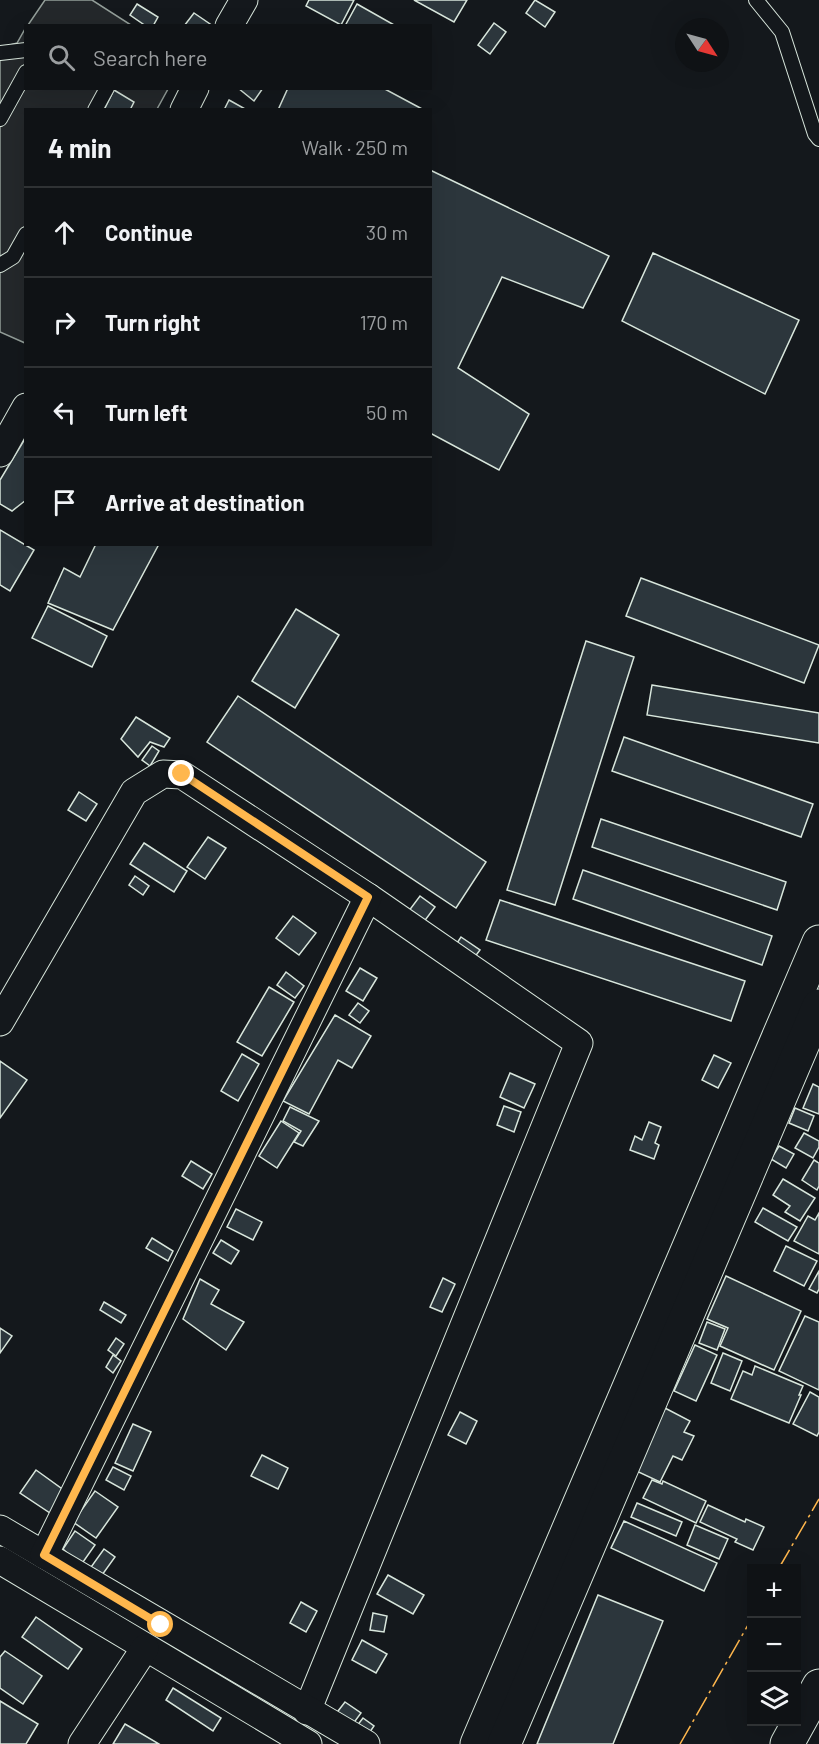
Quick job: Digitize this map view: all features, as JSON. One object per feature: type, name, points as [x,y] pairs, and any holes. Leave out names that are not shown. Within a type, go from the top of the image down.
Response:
[{"type":"main road","points":[[477,1744],[819,942]]},
{"type":"main road","points":[[504,1744],[819,1006]]},
{"type":"main road","points":[[787,1744],[819,1686]]},
{"type":"street","points":[[231,24],[244,0]]},
{"type":"street","points":[[185,108],[194,90]]},
{"type":"street","points":[[0,453],[24,411]]},
{"type":"street","points":[[0,1022],[134,792],[163,774],[182,774],[368,897],[579,1043],[307,1711]]},
{"type":"street","points":[[44,1555],[368,897]]},
{"type":"street","points":[[0,1529],[366,1744]]},
{"type":"street","points":[[0,1560],[308,1744]]},
{"type":"street","points":[[82,1744],[146,1648]]},
{"type":"lane","points":[[756,0],[782,32],[815,134],[819,139]]},
{"type":"lane","points":[[0,53],[24,50]]},
{"type":"lane","points":[[0,119],[24,76]]},
{"type":"lane","points":[[96,108],[105,90]]},
{"type":"lane","points":[[0,265],[13,257],[24,238]]},
{"type":"shaded area","points":[[45,0],[92,0],[129,24],[29,24]]},
{"type":"shaded area","points":[[24,31],[24,90],[167,90],[158,108],[24,108],[24,343],[0,332],[0,48],[17,43]]},
{"type":"building","points":[[309,0],[354,0],[342,24],[306,6]]},
{"type":"building","points":[[414,0],[467,0],[454,22]]},
{"type":"building","points":[[535,0],[555,12],[545,27],[526,13]]},
{"type":"building","points":[[137,4],[158,17],[154,24],[143,24],[130,15]]},
{"type":"building","points":[[357,4],[392,24],[346,24]]},
{"type":"building","points":[[194,13],[210,24],[186,24]]},
{"type":"building","points":[[494,23],[506,32],[490,54],[478,45]]},
{"type":"building","points":[[114,90],[134,102],[131,108],[105,108]]},
{"type":"building","points":[[240,90],[262,90],[254,101]]},
{"type":"building","points":[[287,90],[387,90],[420,108],[279,108]]},
{"type":"building","points":[[229,100],[243,108],[225,108]]},
{"type":"building","points":[[432,171],[609,256],[583,308],[502,277],[458,368],[529,414],[499,470],[432,434]]},
{"type":"building","points":[[653,253],[799,320],[765,394],[622,321]]},
{"type":"building","points":[[24,440],[24,502],[12,511],[0,504],[0,480]]},
{"type":"building","points":[[0,530],[34,550],[10,591],[0,585]]},
{"type":"building","points":[[95,546],[158,546],[113,630],[48,603],[64,568],[80,577]]},
{"type":"building","points":[[641,578],[819,645],[804,683],[626,616]]},
{"type":"building","points":[[48,606],[107,636],[92,667],[32,638]]},
{"type":"building","points":[[296,609],[339,635],[295,708],[252,681]]},
{"type":"building","points":[[586,641],[634,657],[555,905],[507,890]]},
{"type":"building","points":[[652,685],[819,713],[819,743],[647,715]]},
{"type":"building","points":[[238,696],[486,862],[456,908],[207,742]]},
{"type":"building","points":[[136,717],[170,738],[164,747],[150,742],[138,757],[121,739]]},
{"type":"building","points":[[624,737],[813,804],[801,837],[612,771]]},
{"type":"building","points":[[152,746],[159,751],[150,766],[142,760]]},
{"type":"building","points":[[79,792],[97,804],[86,821],[68,810]]},
{"type":"building","points":[[601,819],[786,882],[777,910],[592,847]]},
{"type":"building","points":[[208,837],[226,848],[205,879],[187,867]]},
{"type":"building","points":[[144,843],[187,871],[174,892],[130,864]]},
{"type":"building","points":[[583,870],[772,936],[762,965],[573,899]]},
{"type":"building","points":[[135,876],[149,886],[143,895],[129,885]]},
{"type":"building","points":[[420,896],[435,907],[423,923],[408,912]]},
{"type":"building","points":[[500,900],[745,981],[731,1021],[486,940]]},
{"type":"building","points":[[293,916],[316,933],[299,955],[276,938]]},
{"type":"building","points":[[461,937],[480,950],[471,962],[453,949]]},
{"type":"building","points":[[360,968],[377,978],[363,1001],[346,991]]},
{"type":"building","points":[[286,972],[304,986],[295,998],[277,985]]},
{"type":"building","points":[[269,987],[294,1002],[262,1056],[237,1042]]},
{"type":"building","points":[[358,1003],[369,1011],[360,1023],[349,1015]]},
{"type":"building","points":[[335,1015],[371,1036],[352,1068],[338,1060],[309,1114],[283,1101]]},
{"type":"building","points":[[242,1054],[259,1064],[238,1101],[221,1091]]},
{"type":"building","points":[[714,1055],[731,1063],[718,1088],[702,1080]]},
{"type":"building","points":[[0,1061],[27,1080],[0,1118]]},
{"type":"building","points":[[510,1073],[535,1084],[524,1108],[500,1097]]},
{"type":"building","points":[[813,1084],[819,1087],[819,1114],[803,1108]]},
{"type":"building","points":[[504,1106],[521,1112],[514,1132],[497,1125]]},
{"type":"building","points":[[290,1107],[319,1121],[303,1146],[294,1142],[301,1131],[283,1121]]},
{"type":"building","points":[[795,1108],[814,1116],[808,1131],[789,1123]]},
{"type":"building","points":[[281,1121],[299,1133],[277,1168],[259,1156]]},
{"type":"building","points":[[649,1122],[661,1127],[655,1143],[659,1145],[654,1159],[630,1150],[635,1136],[642,1140]]},
{"type":"building","points":[[804,1133],[819,1141],[819,1147],[813,1158],[795,1148]]},
{"type":"building","points":[[779,1146],[794,1154],[786,1168],[771,1159]]},
{"type":"building","points":[[814,1160],[819,1163],[817,1190],[802,1180]]},
{"type":"building","points":[[191,1161],[212,1174],[203,1189],[182,1176]]},
{"type":"building","points":[[783,1179],[815,1198],[800,1221],[785,1212],[790,1206],[773,1195]]},
{"type":"building","points":[[763,1208],[797,1227],[788,1241],[755,1222]]},
{"type":"building","points":[[236,1209],[262,1222],[253,1240],[227,1227]]},
{"type":"building","points":[[819,1213],[819,1254],[794,1241],[808,1216],[815,1220]]},
{"type":"building","points":[[152,1238],[173,1251],[168,1261],[146,1248]]},
{"type":"building","points":[[221,1240],[239,1251],[231,1264],[213,1253]]},
{"type":"building","points":[[786,1246],[817,1261],[804,1286],[774,1271]]},
{"type":"building","points":[[819,1271],[819,1289],[817,1293],[809,1289]]},
{"type":"building","points":[[726,1276],[801,1311],[774,1370],[720,1346],[728,1328],[707,1319]]},
{"type":"building","points":[[443,1278],[455,1284],[442,1312],[430,1307]]},
{"type":"building","points":[[200,1279],[219,1290],[211,1304],[244,1322],[226,1350],[183,1319]]},
{"type":"building","points":[[104,1302],[126,1315],[121,1323],[100,1310]]},
{"type":"building","points":[[805,1316],[819,1322],[819,1390],[779,1371]]},
{"type":"building","points":[[707,1322],[725,1329],[717,1350],[699,1343]]},
{"type":"building","points":[[0,1328],[12,1336],[0,1353]]},
{"type":"building","points":[[116,1338],[124,1344],[116,1356],[108,1350]]},
{"type":"building","points":[[695,1345],[717,1355],[696,1401],[674,1391]]},
{"type":"building","points":[[723,1353],[742,1361],[730,1391],[711,1383]]},
{"type":"building","points":[[113,1355],[121,1361],[113,1373],[106,1367]]},
{"type":"building","points":[[755,1366],[803,1386],[789,1423],[731,1399],[743,1371],[752,1375]]},
{"type":"building","points":[[810,1392],[819,1397],[817,1436],[793,1424]]},
{"type":"building","points":[[663,1407],[690,1421],[684,1432],[694,1436],[682,1460],[673,1456],[660,1482],[632,1469]]},
{"type":"building","points":[[460,1412],[477,1421],[466,1444],[448,1435]]},
{"type":"building","points":[[133,1424],[151,1432],[133,1471],[115,1463]]},
{"type":"building","points":[[262,1455],[288,1468],[278,1489],[251,1476]]},
{"type":"building","points":[[113,1467],[131,1476],[124,1490],[106,1480]]},
{"type":"building","points":[[36,1470],[65,1491],[50,1513],[20,1493]]},
{"type":"building","points":[[652,1480],[662,1484],[663,1481],[706,1501],[696,1523],[643,1498]]},
{"type":"building","points":[[95,1491],[118,1507],[96,1538],[73,1522]]},
{"type":"building","points":[[637,1503],[682,1522],[676,1536],[631,1517]]},
{"type":"building","points":[[708,1505],[745,1522],[746,1519],[764,1527],[753,1550],[735,1542],[737,1539],[700,1522]]},
{"type":"building","points":[[624,1521],[717,1563],[704,1591],[611,1548]]},
{"type":"building","points":[[695,1525],[728,1539],[719,1559],[687,1545]]},
{"type":"building","points":[[75,1531],[95,1545],[76,1572],[61,1562],[67,1553],[63,1549]]},
{"type":"building","points":[[104,1549],[115,1557],[97,1582],[86,1574]]},
{"type":"building","points":[[388,1575],[424,1595],[413,1614],[377,1594]]},
{"type":"building","points":[[598,1595],[663,1621],[613,1744],[537,1744]]},
{"type":"building","points":[[301,1602],[317,1611],[306,1632],[290,1623]]},
{"type":"building","points":[[373,1613],[387,1616],[384,1632],[370,1630]]},
{"type":"building","points":[[36,1617],[82,1649],[68,1669],[22,1637]]},
{"type":"building","points":[[362,1640],[387,1654],[376,1673],[352,1660]]},
{"type":"building","points":[[5,1651],[42,1676],[23,1704],[0,1688],[0,1657]]},
{"type":"building","points":[[173,1688],[221,1718],[213,1731],[166,1700]]},
{"type":"building","points":[[0,1701],[38,1724],[26,1744],[0,1744]]},
{"type":"building","points":[[345,1702],[361,1713],[350,1728],[335,1715]]},
{"type":"building","points":[[363,1718],[374,1726],[363,1742],[353,1731]]},
{"type":"building","points":[[125,1724],[159,1744],[113,1744]]},
{"type":"power","points":[[781,1564],[819,1499]]},
{"type":"power","points":[[680,1744],[747,1627]]},
{"type":"route","points":[[161,1625],[44,1555],[368,897],[182,774]]}]
